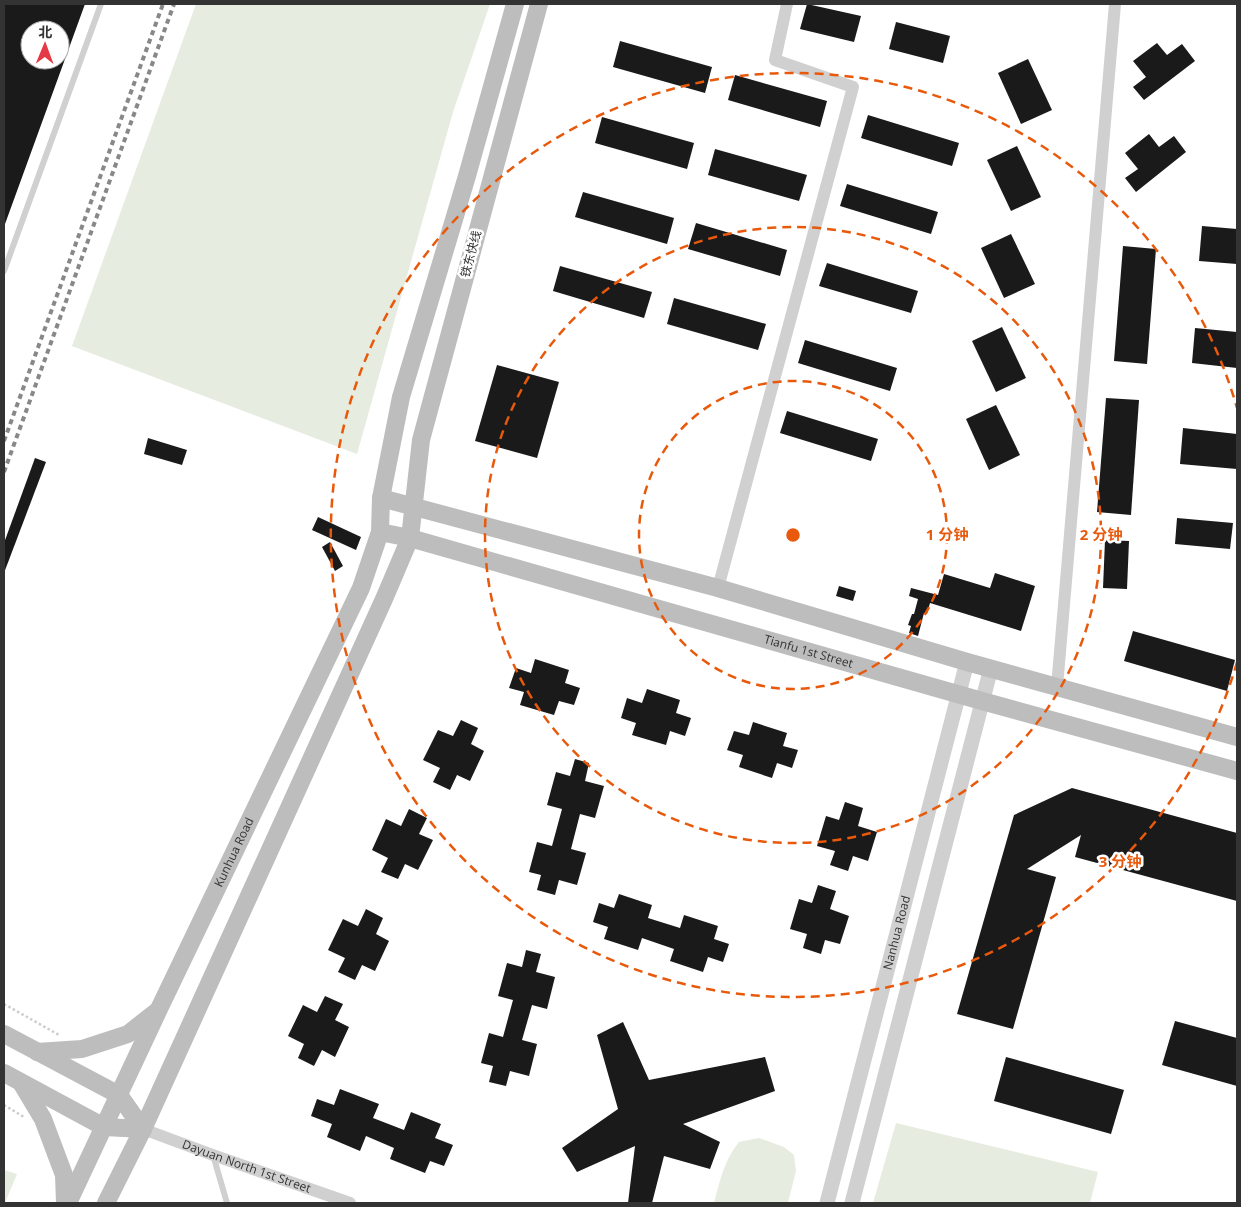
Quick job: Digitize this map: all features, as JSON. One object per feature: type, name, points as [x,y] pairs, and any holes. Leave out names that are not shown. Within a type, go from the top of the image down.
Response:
[{"type":"main road","name":"铁东快线","points":[[381,498],[401,397],[516,4]]},
{"type":"main road","name":"铁东快线","points":[[414,507],[421,440],[429,406],[539,4]]},
{"type":"main road","points":[[381,498],[718,588],[967,662],[1237,737]]},
{"type":"main road","name":"Kunhua Road","points":[[67,1203],[361,588],[380,532],[381,498]]},
{"type":"main road","points":[[106,1203],[143,1129],[384,599],[410,538],[414,507]]},
{"type":"main road","name":"Tianfu 1st Street","points":[[380,532],[410,538],[982,701],[1237,771]]},
{"type":"main road","points":[[36,1052],[82,1048],[128,1034],[159,1010]]},
{"type":"main road","points":[[4,1034],[119,1095],[143,1129]]},
{"type":"main road","points":[[4,1073],[104,1127],[143,1129]]},
{"type":"main road","points":[[22,1083],[43,1119],[64,1175],[67,1203]]},
{"type":"street","points":[[718,588],[852,87],[775,60],[787,4]]},
{"type":"street","points":[[1057,687],[1115,4]]},
{"type":"street","name":"Nanhua Road","points":[[827,1203],[967,662]]},
{"type":"street","points":[[852,1203],[991,668]]},
{"type":"street","name":"Dayuan North 1st Street","points":[[143,1129],[213,1156],[350,1203]]},
{"type":"lane","points":[[4,272],[101,4]]},
{"type":"lane","points":[[213,1156],[227,1203]]},
{"type":"path","points":[[4,1004],[82,1048]]},
{"type":"shaded area","points":[[196,4],[490,4],[453,112],[357,454],[72,346]]},
{"type":"shaded area","points":[[896,1123],[1098,1172],[1090,1203],[873,1203]]},
{"type":"shaded area","points":[[759,1138],[784,1147],[794,1155],[796,1171],[788,1203],[714,1203],[723,1171],[734,1149],[739,1142]]},
{"type":"shaded area","points":[[4,1170],[17,1174],[5,1203],[4,1203]]},
{"type":"building","points":[[4,4],[85,4],[70,45],[70,20],[20,20],[20,70],[61,70],[5,224]]},
{"type":"building","points":[[807,4],[861,16],[854,42],[800,29]]},
{"type":"building","points":[[896,22],[950,36],[943,63],[889,49]]},
{"type":"building","points":[[620,41],[712,67],[705,93],[613,67]]},
{"type":"building","points":[[1157,43],[1167,55],[1182,44],[1195,61],[1144,100],[1133,87],[1146,77],[1133,61]]},
{"type":"building","points":[[1028,59],[1052,110],[1021,124],[998,73]]},
{"type":"building","points":[[735,75],[827,101],[820,127],[728,100]]},
{"type":"building","points":[[868,115],[959,143],[952,166],[861,138]]},
{"type":"building","points":[[602,117],[694,143],[687,169],[595,143]]},
{"type":"building","points":[[1149,134],[1159,147],[1174,136],[1186,152],[1136,192],[1125,178],[1138,169],[1125,153]]},
{"type":"building","points":[[1017,146],[1041,197],[1011,211],[987,160]]},
{"type":"building","points":[[715,149],[807,175],[799,201],[708,175]]},
{"type":"building","points":[[847,184],[938,212],[931,234],[840,206]]},
{"type":"building","points":[[583,192],[674,218],[667,244],[575,217]]},
{"type":"building","points":[[696,223],[787,250],[780,276],[688,249]]},
{"type":"building","points":[[1202,226],[1237,229],[1237,264],[1199,261]]},
{"type":"building","points":[[1011,234],[1035,284],[1004,298],[981,248]]},
{"type":"building","points":[[1123,246],[1156,249],[1147,364],[1114,361]]},
{"type":"building","points":[[827,263],[918,291],[911,313],[819,286]]},
{"type":"building","points":[[560,266],[652,292],[644,318],[553,291]]},
{"type":"building","points":[[674,298],[766,324],[758,350],[667,324]]},
{"type":"building","points":[[1002,327],[1026,378],[996,392],[972,341]]},
{"type":"building","points":[[1195,328],[1237,332],[1237,368],[1192,363]]},
{"type":"building","points":[[805,340],[897,368],[890,391],[798,363]]},
{"type":"building","points":[[497,365],[559,382],[537,458],[475,441]]},
{"type":"building","points":[[1106,398],[1139,400],[1131,515],[1097,512]]},
{"type":"building","points":[[996,405],[1020,455],[989,470],[966,419]]},
{"type":"building","points":[[787,411],[878,439],[871,461],[780,433]]},
{"type":"building","points":[[1183,428],[1237,434],[1237,469],[1180,464]]},
{"type":"building","points":[[148,438],[187,450],[182,465],[144,454]]},
{"type":"building","points":[[35,458],[46,462],[4,573],[4,543]]},
{"type":"building","points":[[318,517],[361,537],[356,550],[312,530]]},
{"type":"building","points":[[1177,518],[1233,523],[1230,549],[1175,544]]},
{"type":"building","points":[[1105,540],[1129,541],[1127,589],[1103,588]]},
{"type":"building","points":[[330,542],[343,566],[335,571],[322,547]]},
{"type":"building","points":[[995,573],[1035,586],[1021,631],[930,603],[927,614],[924,613],[918,636],[909,633],[911,626],[908,625],[912,614],[914,614],[918,599],[909,596],[911,588],[938,595],[944,574],[990,588]]},
{"type":"building","points":[[839,586],[856,591],[853,601],[836,596]]},
{"type":"building","points":[[1133,631],[1235,660],[1227,691],[1124,661]]},
{"type":"building","points":[[535,659],[569,670],[565,683],[580,688],[574,705],[559,701],[554,715],[520,705],[524,692],[509,688],[516,668],[531,673]]},
{"type":"building","points":[[647,689],[680,700],[676,713],[691,718],[685,736],[670,731],[666,745],[632,735],[636,723],[621,718],[627,698],[642,703]]},
{"type":"building","points":[[461,720],[478,728],[471,744],[484,751],[470,781],[457,775],[450,790],[433,782],[440,768],[423,760],[438,730],[453,736]]},
{"type":"building","points":[[753,722],[787,733],[783,746],[798,750],[792,768],[777,763],[772,778],[739,767],[743,755],[727,750],[734,731],[749,735]]},
{"type":"building","points":[[575,759],[589,763],[585,781],[604,786],[595,818],[580,814],[571,849],[586,853],[577,885],[559,880],[555,895],[537,890],[541,875],[529,872],[537,842],[552,846],[562,809],[547,805],[556,772],[570,776]]},
{"type":"building","points":[[1072,788],[1237,833],[1237,901],[1075,857],[1081,835],[1027,869],[1056,877],[1013,1029],[957,1014],[1014,815]]},
{"type":"building","points":[[845,802],[863,808],[858,826],[877,832],[868,861],[853,856],[848,871],[830,865],[835,851],[817,846],[826,816],[839,820]]},
{"type":"building","points":[[409,809],[427,818],[419,834],[433,840],[418,870],[405,864],[398,879],[381,872],[388,858],[372,850],[386,819],[401,826]]},
{"type":"building","points":[[818,885],[836,891],[830,909],[849,916],[840,944],[825,940],[821,954],[803,948],[807,934],[790,929],[799,899],[812,903]]},
{"type":"building","points":[[619,894],[652,905],[648,918],[680,928],[684,915],[718,926],[714,939],[729,944],[723,962],[708,957],[703,972],[670,961],[674,949],[642,938],[638,950],[604,939],[608,927],[593,922],[599,903],[614,908]]},
{"type":"building","points":[[366,909],[383,918],[376,934],[389,941],[375,971],[362,965],[355,980],[338,972],[345,958],[328,950],[343,919],[358,926]]},
{"type":"building","points":[[526,950],[541,954],[536,972],[555,977],[547,1009],[532,1005],[522,1040],[537,1044],[529,1076],[510,1071],[506,1086],[489,1082],[493,1066],[481,1063],[489,1033],[503,1037],[513,1000],[498,996],[507,963],[522,967]]},
{"type":"building","points":[[325,996],[343,1004],[335,1020],[349,1027],[335,1057],[322,1050],[314,1066],[298,1058],[304,1044],[288,1036],[303,1005],[317,1012]]},
{"type":"building","points":[[1175,1021],[1237,1038],[1237,1086],[1162,1065]]},
{"type":"building","points":[[623,1022],[649,1080],[765,1057],[775,1091],[683,1124],[720,1142],[710,1169],[664,1156],[652,1203],[628,1203],[635,1146],[577,1172],[562,1148],[618,1109],[597,1035]]},
{"type":"building","points":[[1006,1057],[1124,1090],[1111,1134],[994,1101]]},
{"type":"building","points":[[340,1089],[379,1104],[373,1118],[404,1130],[411,1112],[441,1124],[435,1138],[453,1145],[444,1166],[430,1161],[425,1173],[390,1159],[394,1148],[366,1136],[360,1151],[327,1137],[332,1124],[311,1116],[317,1099],[334,1105]]},
{"type":"railway","points":[[4,441],[163,4]]},
{"type":"railway","points":[[4,472],[174,4]]}]
